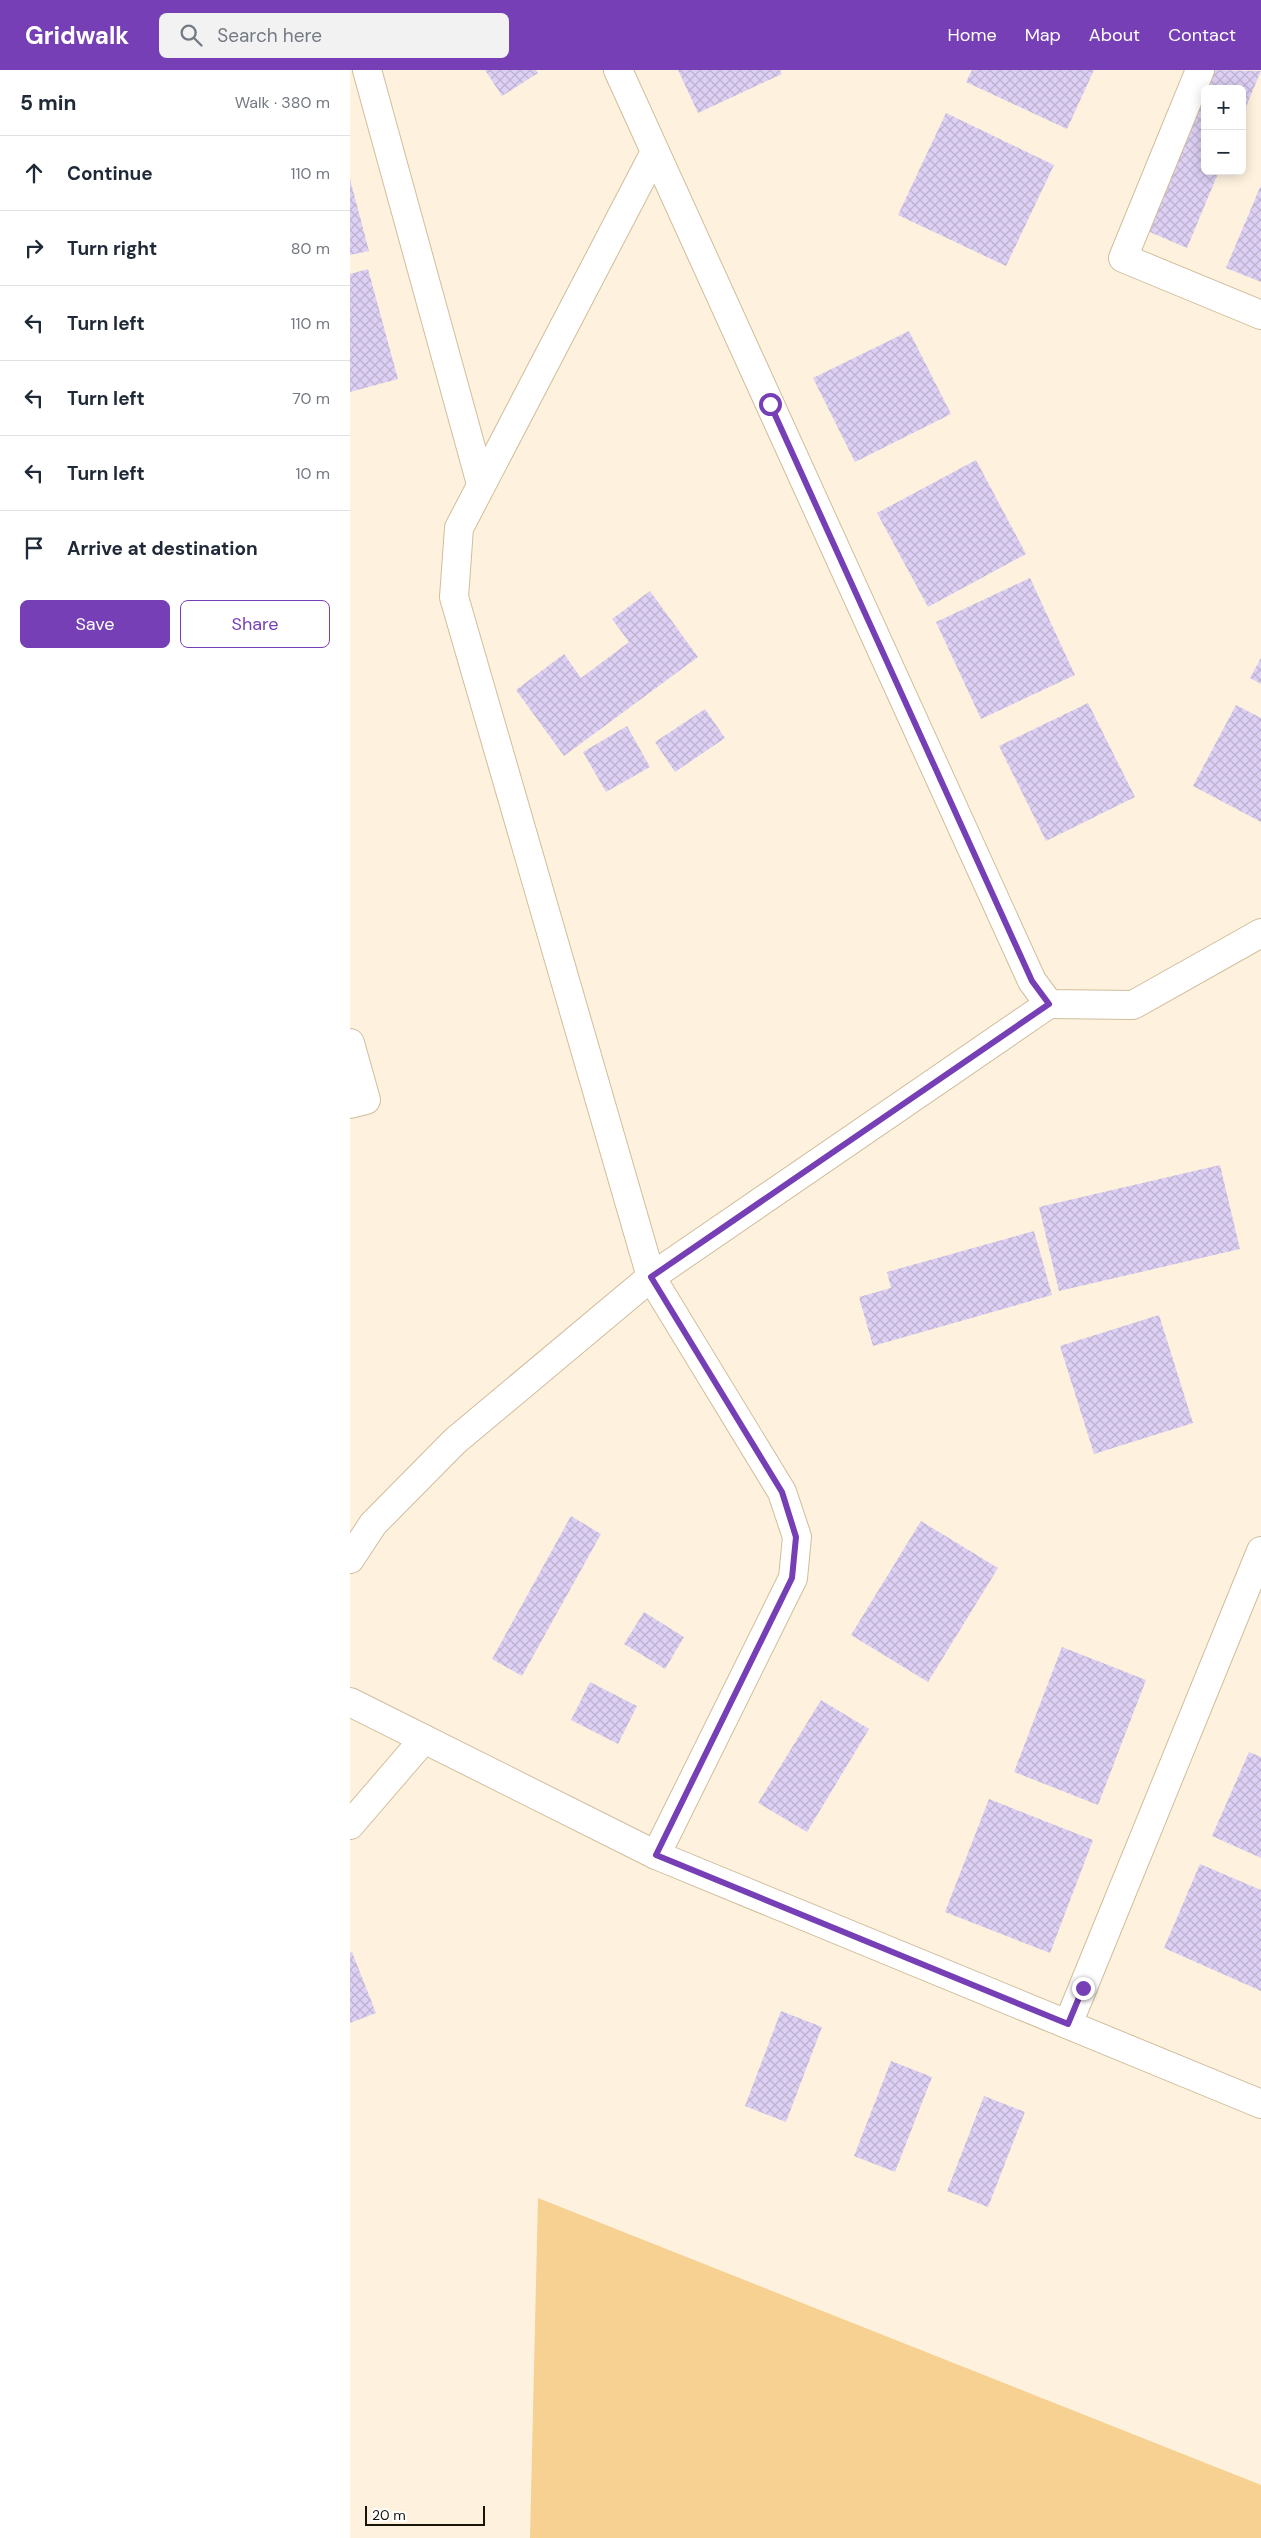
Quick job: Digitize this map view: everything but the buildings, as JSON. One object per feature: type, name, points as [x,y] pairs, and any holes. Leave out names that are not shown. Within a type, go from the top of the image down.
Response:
[{"type":"lane","points":[[367,70],[481,484]]},
{"type":"lane","points":[[618,70],[1032,981],[1049,1004]]},
{"type":"lane","points":[[1200,70],[1124,258],[1261,315]]},
{"type":"lane","points":[[655,152],[459,528],[454,597],[651,1277],[782,1492],[796,1537],[792,1578],[656,1855]]},
{"type":"lane","points":[[350,1559],[373,1524],[455,1441],[651,1277],[1049,1004],[1133,1005],[1261,933]]},
{"type":"lane","points":[[350,1043],[366,1100],[350,1104]]},
{"type":"lane","points":[[1068,2024],[1261,1551]]},
{"type":"lane","points":[[350,1702],[656,1855],[1261,2104]]},
{"type":"lane","points":[[350,1825],[424,1739]]},
{"type":"shaded area","points":[[538,2198],[1261,2485],[1261,2538],[530,2538]]},
{"type":"route","points":[[770,404],[1032,981],[1049,1004],[651,1277],[782,1492],[796,1537],[792,1578],[656,1855],[1068,2024],[1083,1988]]}]
